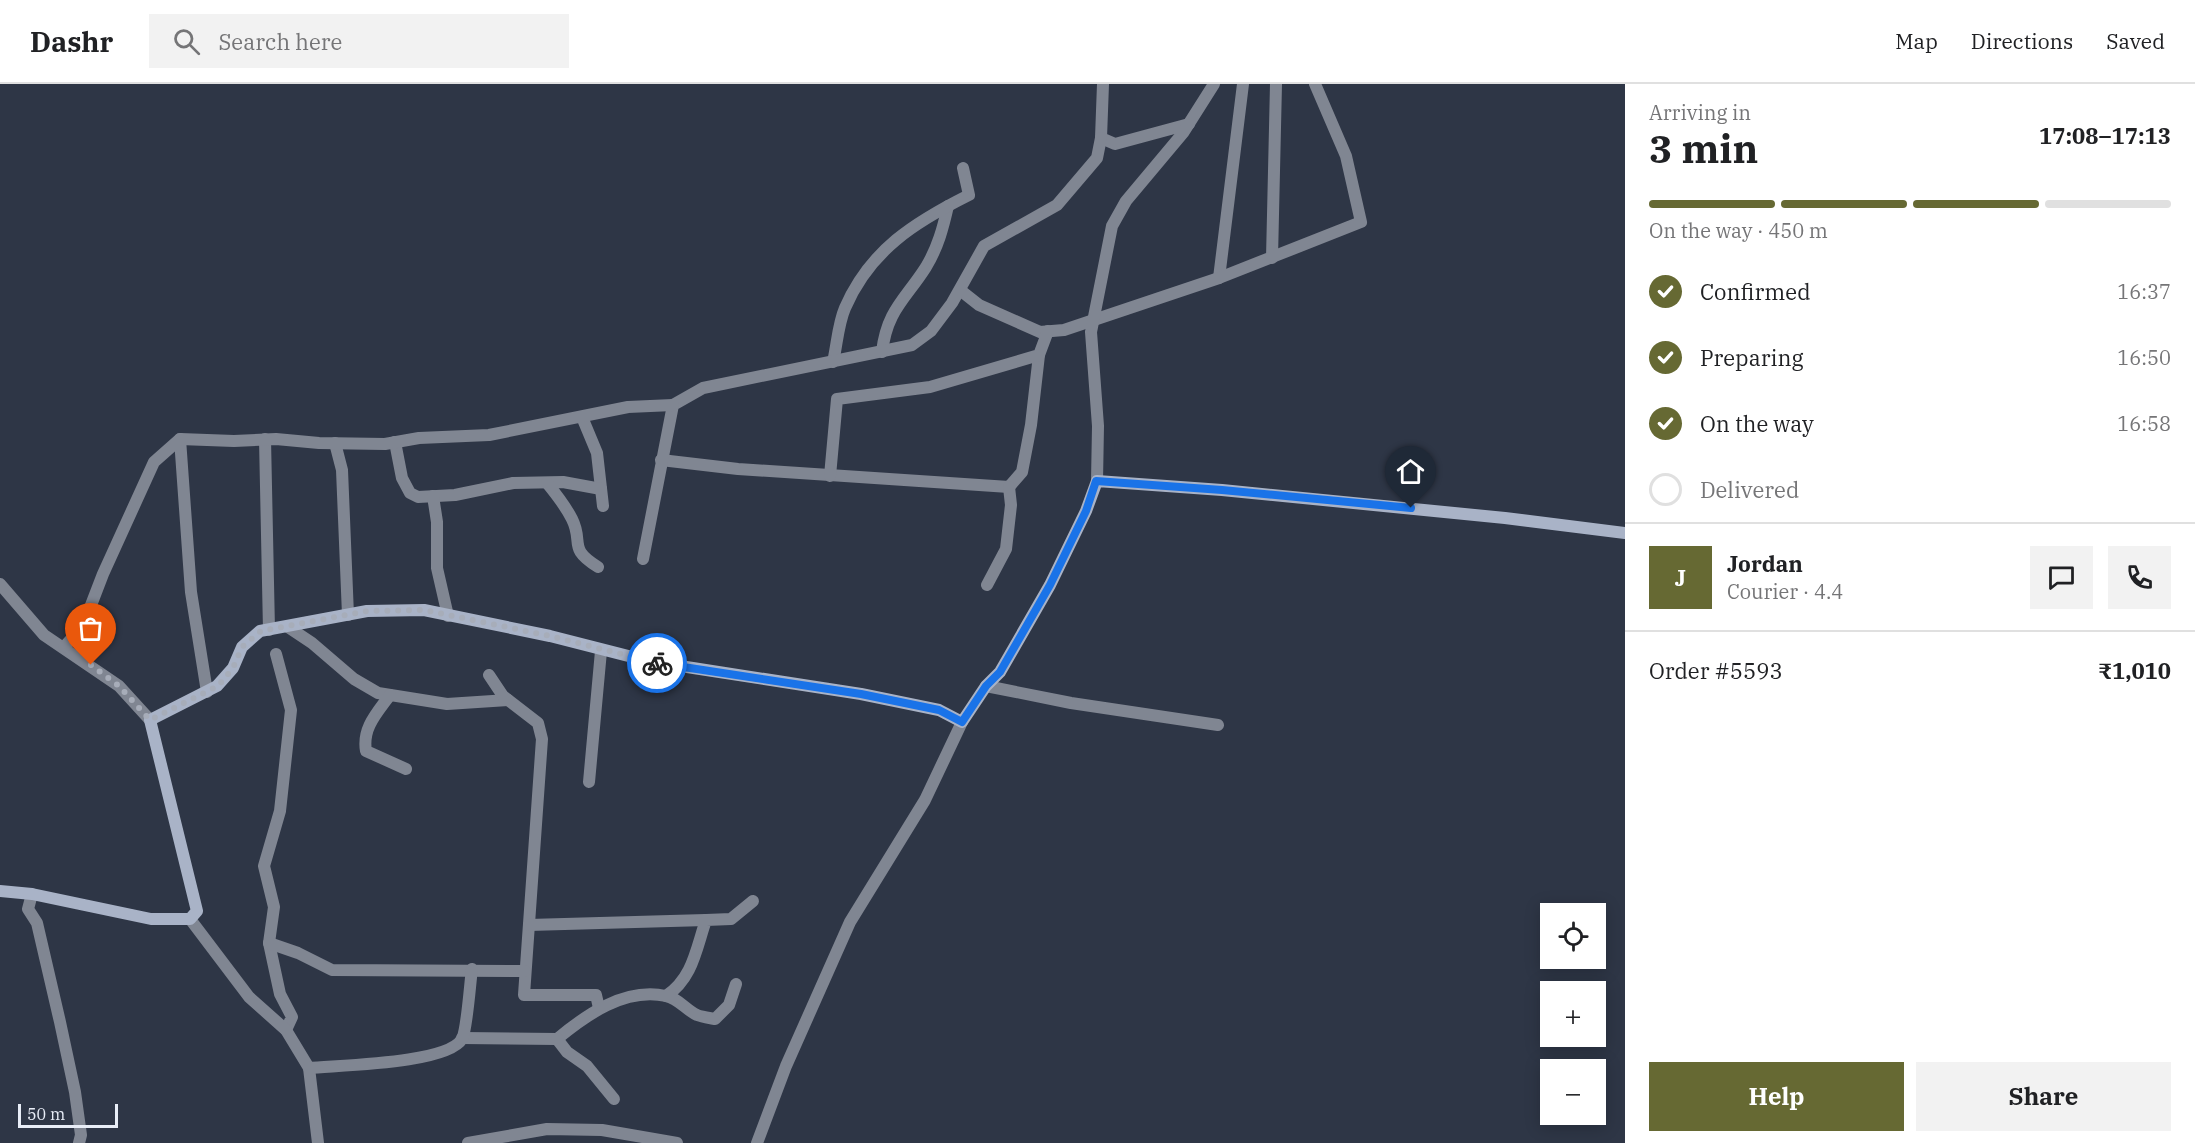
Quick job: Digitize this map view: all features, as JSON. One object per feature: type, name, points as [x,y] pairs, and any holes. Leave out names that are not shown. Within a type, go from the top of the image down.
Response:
[{"type":"street","points":[[64,647],[83,626],[121,532],[154,462],[180,439],[266,439],[335,443],[395,442],[419,438],[489,435],[628,407],[673,405],[703,388],[912,345],[931,331],[960,290],[984,246],[1057,205],[1096,158],[1101,138],[1103,84]]},
{"type":"street","points":[[757,1143],[786,1066],[850,922],[925,800],[962,722],[986,686],[1000,672],[1050,585],[1086,511],[1096,481],[1098,426],[1091,333],[1112,226],[1126,201],[1189,124],[1214,84]]},
{"type":"street","points":[[1219,279],[1243,84]]},
{"type":"street","points":[[1272,258],[1276,84]]},
{"type":"street","points":[[960,290],[988,310],[1040,332],[1064,330],[1219,279],[1361,222],[1347,156],[1315,84]]},
{"type":"street","points":[[1101,138],[1115,144],[1189,124]]},
{"type":"street","points":[[833,362],[844,310],[860,278],[894,240],[922,219],[969,195],[963,168]]},
{"type":"street","points":[[882,352],[885,329],[906,292],[926,267],[942,236],[948,206]]},
{"type":"street","points":[[987,585],[1006,549],[1011,506],[1009,487],[1022,472],[1031,424],[1039,355],[1048,331]]},
{"type":"street","points":[[830,476],[837,399],[930,387],[1039,355]]},
{"type":"street","points":[[643,559],[673,405]]},
{"type":"street","points":[[582,417],[597,453],[603,506]]},
{"type":"street","points":[[180,439],[191,592],[207,692]]},
{"type":"street","points":[[266,439],[269,630]]},
{"type":"street","points":[[395,442],[402,478],[410,493],[418,497],[455,495],[513,483],[563,482],[601,489]]},
{"type":"street","points":[[335,443],[342,470],[348,615]]},
{"type":"street","points":[[661,460],[830,476],[1009,487]]},
{"type":"street","points":[[1096,481],[1234,491],[1505,518],[1625,533]]},
{"type":"street","points":[[547,483],[573,522],[575,542],[582,557],[598,567]]},
{"type":"street","points":[[432,496],[437,522],[437,568],[448,616]]},
{"type":"street","points":[[0,584],[44,635],[119,686],[150,720],[197,911],[190,919],[151,919],[32,894],[0,891]]},
{"type":"street","points":[[150,720],[218,686],[233,668],[242,647],[261,631],[367,611],[424,610],[550,636],[601,651],[748,678],[861,694],[939,710],[962,722]]},
{"type":"street","points":[[288,627],[312,643],[354,679],[378,693],[447,704],[508,700]]},
{"type":"street","points":[[589,782],[601,651]]},
{"type":"street","points":[[276,654],[291,710],[280,811],[264,866],[274,907],[269,943],[280,994],[292,1017],[286,1030]]},
{"type":"street","points":[[489,675],[508,700],[538,723],[542,739],[524,995],[596,995],[599,1008]]},
{"type":"street","points":[[986,686],[1082,704],[1218,725]]},
{"type":"street","points":[[390,695],[367,730],[364,738],[366,751],[406,770]]},
{"type":"street","points":[[32,894],[28,909],[37,923],[53,989],[75,1092],[80,1143]]},
{"type":"street","points":[[529,925],[731,919],[753,901]]},
{"type":"street","points":[[190,919],[249,997],[286,1030],[309,1068],[318,1143]]},
{"type":"street","points":[[666,996],[677,988],[691,969],[706,920]]},
{"type":"street","points":[[269,943],[298,952],[332,970],[525,971]]},
{"type":"street","points":[[309,1068],[422,1058],[449,1050],[462,1038],[472,969]]},
{"type":"street","points":[[462,1038],[557,1039],[606,1004],[640,996],[666,996],[697,1015],[715,1019],[729,1005],[736,984]]},
{"type":"street","points":[[557,1039],[567,1052],[587,1065],[598,1080],[606,1086],[614,1099]]},
{"type":"street","points":[[468,1143],[492,1141],[547,1129],[602,1130],[677,1143]]},
{"type":"way so far","points":[[91,665],[119,686],[150,720],[218,686],[233,668],[242,647],[261,631],[367,611],[424,610],[550,636],[615,655],[657,663]]},
{"type":"route","points":[[657,663],[861,694],[939,710],[962,722],[986,686],[1000,672],[1050,585],[1086,511],[1096,481],[1411,508]]}]
